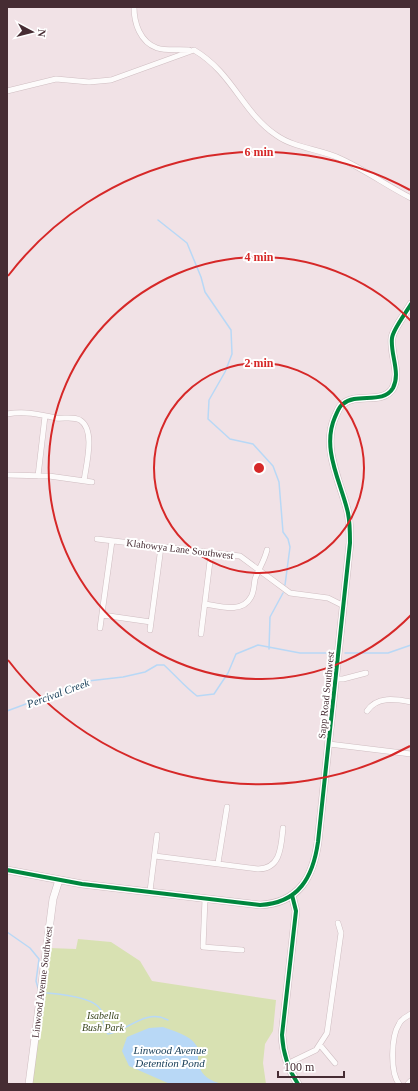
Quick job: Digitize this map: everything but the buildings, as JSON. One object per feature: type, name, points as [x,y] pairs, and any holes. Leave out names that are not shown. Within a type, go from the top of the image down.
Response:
[{"type":"street","points":[[134,7],[137,29],[145,41],[157,48],[192,50],[207,58],[219,69],[263,125],[277,136],[287,141],[338,157],[411,198]]},
{"type":"street","points":[[7,91],[56,79],[88,82],[111,80],[192,50]]},
{"type":"street","name":"Sapp Road Southwest","points":[[7,870],[59,880],[260,905],[273,904],[292,895],[305,883],[314,863],[329,744],[350,543],[348,513],[341,494],[330,447],[329,434],[337,412],[343,404],[354,399],[385,396],[392,390],[395,382],[396,371],[391,351],[392,337],[395,329],[401,322],[411,304]]},
{"type":"street","points":[[7,414],[25,412],[80,420],[85,425],[89,439],[84,481]]},
{"type":"street","points":[[38,476],[45,416]]},
{"type":"street","points":[[7,475],[38,476],[92,482]]},
{"type":"street","name":"Klahowya Lane Southwest","points":[[97,539],[240,556],[293,594],[328,598],[344,606]]},
{"type":"street","points":[[100,628],[112,541]]},
{"type":"street","points":[[150,630],[161,547]]},
{"type":"street","points":[[205,604],[232,608],[240,607],[247,603],[252,596],[259,570],[264,563],[267,550]]},
{"type":"street","points":[[201,634],[211,553]]},
{"type":"street","points":[[102,615],[151,622]]},
{"type":"street","points":[[335,679],[343,680],[366,673]]},
{"type":"street","points":[[367,711],[372,705],[386,699],[411,702]]},
{"type":"street","points":[[329,744],[411,754]]},
{"type":"street","points":[[218,863],[227,807]]},
{"type":"street","points":[[155,856],[258,869],[270,866],[276,861],[279,854],[283,828]]},
{"type":"street","points":[[150,892],[157,835]]},
{"type":"street","name":"Linwood Avenue Southwest","points":[[29,1084],[53,899],[59,880]]},
{"type":"street","points":[[292,895],[296,911],[282,1035],[283,1048],[287,1064],[298,1084]]},
{"type":"street","points":[[205,899],[203,946],[242,950]]},
{"type":"street","points":[[287,1064],[308,1055],[320,1045],[329,1027],[341,933],[338,923]]},
{"type":"street","points":[[399,1084],[394,1074],[393,1066],[396,1032],[399,1022],[411,1014]]},
{"type":"street","points":[[320,1045],[335,1063]]},
{"type":"green space","name":"Isabella Bush Park","points":[[78,939],[111,942],[140,961],[152,981],[276,1000],[273,1031],[265,1044],[263,1063],[266,1084],[31,1084],[49,948],[76,949]]},
{"type":"water","name":"Linwood Avenue Detention Pond","points":[[163,1027],[190,1039],[198,1047],[198,1063],[204,1075],[222,1084],[170,1084],[129,1066],[122,1051],[127,1037],[149,1028]]},
{"type":"waterway","points":[[158,220],[187,243],[201,277],[205,292],[231,330],[232,354],[225,372],[209,400],[208,419],[230,439],[253,444],[273,466],[279,482],[283,532],[288,539],[290,547],[285,585]]},
{"type":"waterway","points":[[269,649],[270,617],[283,593]]},
{"type":"waterway","name":"Percival Creek","points":[[7,711],[88,681],[123,677],[145,672],[157,665],[164,665],[197,696],[214,694],[228,673],[236,654],[258,645],[300,653],[333,653]]},
{"type":"waterway","name":"Percival Creek","points":[[345,653],[388,653],[411,645]]},
{"type":"waterway","points":[[7,932],[30,948],[39,959],[36,981],[38,988]]},
{"type":"waterway","points":[[47,993],[84,999],[97,1006],[101,1010],[108,1034],[123,1029],[144,1018],[160,1017],[168,1020]]},
{"type":"cycle path","points":[[7,870],[82,884],[260,905],[285,899],[302,886],[308,877],[316,855],[318,842],[350,543],[350,524],[348,513],[331,453],[331,429],[337,412],[343,404],[355,399],[383,396],[389,393],[393,388],[396,370],[392,350],[392,338],[397,326],[411,304]]},
{"type":"cycle path","points":[[292,895],[296,911],[282,1035],[287,1061],[291,1073],[298,1084]]}]
